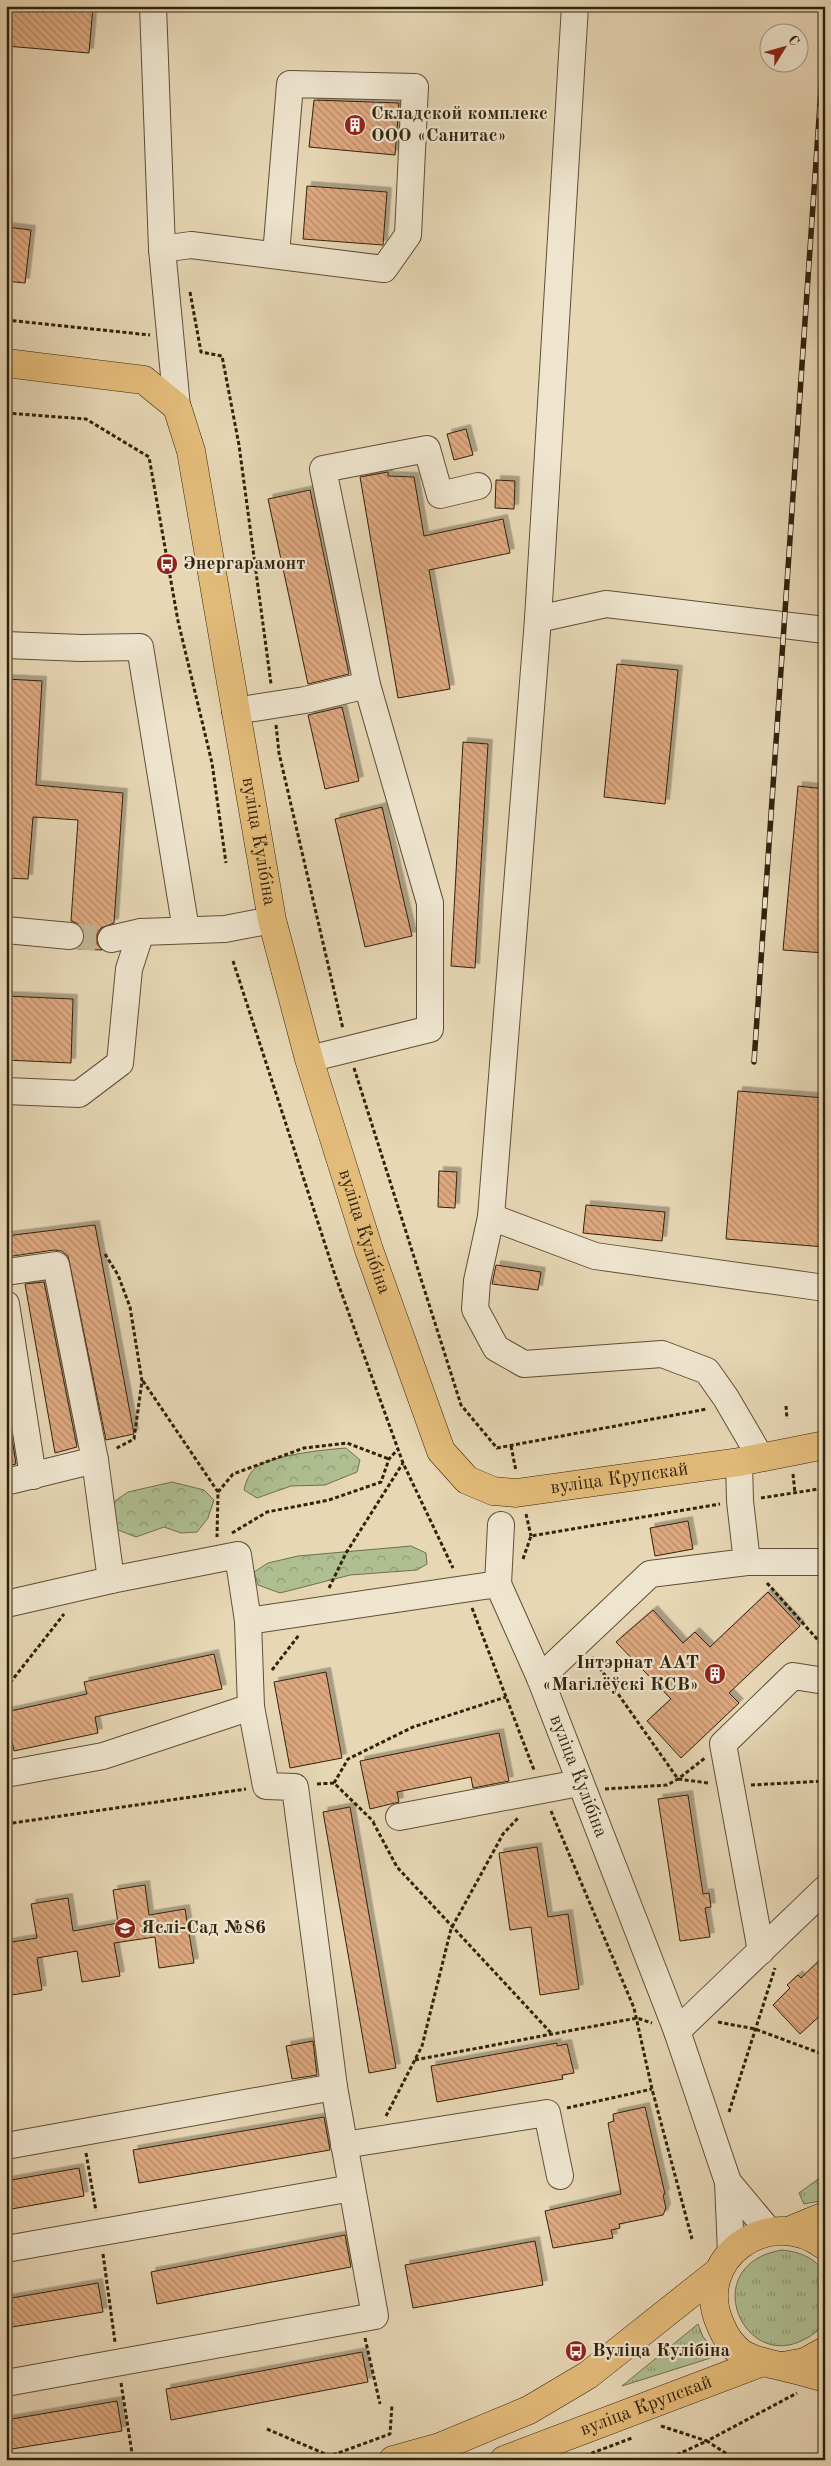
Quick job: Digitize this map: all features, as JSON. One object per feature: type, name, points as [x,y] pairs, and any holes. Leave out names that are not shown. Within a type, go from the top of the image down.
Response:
[{"type":"main road","points":[[6,363],[144,380],[177,407]]},
{"type":"main road","name":"вуліца Кулібіна","points":[[177,407],[191,451],[272,920],[309,1059],[369,1250],[436,1439]]},
{"type":"main road","name":"вуліца Крупскай","points":[[436,1439],[441,1451],[467,1480],[493,1491],[516,1493],[750,1460],[825,1445]]},
{"type":"main road","points":[[393,2460],[440,2447],[529,2410],[588,2375],[725,2262],[748,2238],[825,2216]]},
{"type":"main road","points":[[780,2230],[812,2237],[825,2246]]},
{"type":"main road","points":[[725,2262],[714,2293],[716,2315],[725,2336],[740,2352],[772,2364],[825,2378]]},
{"type":"main road","name":"вуліца Крупскай","points":[[504,2460],[772,2364],[805,2362],[825,2351]]},
{"type":"street","points":[[153,6],[162,249],[177,407]]},
{"type":"street","points":[[575,6],[538,619],[491,1217],[477,1281],[475,1309],[496,1348],[524,1364],[662,1354],[707,1371],[730,1404],[750,1460],[740,1501],[747,1562]]},
{"type":"street","points":[[162,249],[190,245],[276,256],[384,268],[408,235],[415,87],[290,84],[276,256]]},
{"type":"street","points":[[309,1059],[430,1030],[430,903],[367,685],[323,469],[427,449],[440,495],[478,486]]},
{"type":"street","points":[[538,619],[606,604],[825,630]]},
{"type":"street","points":[[6,645],[81,648],[140,647],[186,930]]},
{"type":"street","points":[[235,711],[305,700],[367,685]]},
{"type":"street","points":[[111,938],[141,932],[225,929],[272,920]]},
{"type":"street","points":[[6,930],[70,936]]},
{"type":"street","points":[[6,1091],[79,1094],[120,1063],[129,969],[141,932]]},
{"type":"street","points":[[491,1217],[595,1256],[825,1288]]},
{"type":"street","points":[[6,1272],[56,1265],[95,1460],[111,1580]]},
{"type":"street","points":[[6,1304],[33,1476]]},
{"type":"street","points":[[6,1482],[95,1460]]},
{"type":"street","points":[[248,1621],[498,1584],[501,1525]]},
{"type":"street","points":[[6,1604],[217,1554],[238,1555],[248,1621],[251,1707],[266,1786],[295,1787],[334,2087],[375,2316],[6,2383]]},
{"type":"street","points":[[540,1678],[650,1574],[747,1562],[825,1562]]},
{"type":"street","name":"вуліца Кулібіна","points":[[498,1584],[540,1678],[580,1786],[684,2024],[717,2149],[728,2182],[725,2262]]},
{"type":"street","points":[[769,1956],[723,1744],[793,1676],[825,1681]]},
{"type":"street","points":[[6,1774],[103,1756],[251,1707]]},
{"type":"street","points":[[399,1817],[542,1790],[580,1786]]},
{"type":"street","points":[[684,2024],[769,1956],[825,1889]]},
{"type":"street","points":[[6,2146],[334,2087]]},
{"type":"street","points":[[344,2146],[547,2113],[560,2176]]},
{"type":"street","name":"вуліца Кулібіна","points":[[728,2182],[780,2230]]},
{"type":"street","points":[[6,2248],[352,2188]]},
{"type":"path","points":[[189,285],[201,352],[222,356],[239,445],[279,753],[348,1050],[461,1406],[497,1448],[730,1404]]},
{"type":"path","points":[[6,320],[171,337]]},
{"type":"path","points":[[6,413],[86,419],[149,457],[178,621],[212,762],[226,864]]},
{"type":"path","points":[[95,1460],[134,1439],[142,1381],[130,1307],[118,1275],[105,1254]]},
{"type":"path","points":[[142,1381],[218,1492],[217,1554]]},
{"type":"path","points":[[786,1406],[787,1419]]},
{"type":"path","points":[[218,1492],[233,1474],[304,1448],[347,1443],[390,1459]]},
{"type":"path","points":[[511,1446],[516,1472]]},
{"type":"path","points":[[217,1554],[232,1532],[267,1512],[330,1500],[381,1482],[390,1459],[398,1449]]},
{"type":"path","points":[[270,1672],[317,1612],[346,1553],[403,1463]]},
{"type":"path","points":[[792,1468],[795,1492]]},
{"type":"path","points":[[531,1536],[825,1488]]},
{"type":"path","points":[[522,1562],[531,1536],[525,1512]]},
{"type":"path","points":[[747,1562],[825,1648]]},
{"type":"path","points":[[6,1688],[86,1586]]},
{"type":"path","points":[[580,1640],[678,1779],[731,1787],[825,1781]]},
{"type":"path","points":[[334,1783],[348,1759],[356,1755],[413,1727],[506,1697]]},
{"type":"path","points":[[580,1786],[667,1785],[678,1779],[723,1744]]},
{"type":"path","points":[[295,1787],[334,1783]]},
{"type":"path","points":[[334,1783],[373,1822],[397,1867],[552,2034]]},
{"type":"path","points":[[6,1824],[266,1786]]},
{"type":"path","points":[[373,2141],[422,2046],[453,1926],[503,1834],[542,1790]]},
{"type":"path","points":[[373,1822],[399,1817]]},
{"type":"path","points":[[717,2149],[756,2029],[769,1956]]},
{"type":"path","points":[[414,2060],[637,2018],[684,2024],[756,2029],[825,2055]]},
{"type":"path","points":[[547,2113],[652,2089]]},
{"type":"path","points":[[83,2133],[100,2232],[132,2453]]},
{"type":"path","points":[[361,2320],[380,2404]]},
{"type":"path","points":[[665,2460],[707,2441],[800,2392]]},
{"type":"path","points":[[267,2429],[330,2456],[390,2434],[392,2405]]},
{"type":"path","points":[[654,2429],[662,2425],[707,2441],[736,2460]]},
{"type":"path","points":[[572,2460],[637,2436]]},
{"type":"path","points":[[595,2453],[595,2460]]},
{"type":"green space","points":[[346,1448],[360,1460],[357,1472],[325,1485],[291,1486],[257,1498],[244,1490],[250,1475],[261,1464],[291,1455]]},
{"type":"green space","points":[[172,1482],[204,1490],[214,1500],[208,1518],[197,1532],[181,1533],[164,1527],[136,1537],[113,1528],[108,1516],[115,1501],[128,1492]]},
{"type":"green space","points":[[411,1546],[426,1553],[427,1564],[417,1570],[350,1575],[280,1593],[258,1585],[254,1572],[268,1563],[298,1556]]},
{"type":"green space","points":[[825,2174],[825,2200],[804,2204],[799,2193]]},
{"type":"green space","points":[[782,2250],[795,2252],[807,2257],[822,2269],[825,2275],[827,2305],[824,2321],[820,2328],[808,2338],[780,2346],[761,2341],[746,2328],[738,2311],[735,2292],[741,2274],[756,2259]]},
{"type":"green space","points":[[698,2324],[703,2337],[720,2355],[622,2386]]},
{"type":"building","points":[[6,6],[93,6],[89,53],[6,46]]},
{"type":"building","name":"Складской комплекс ООО «Санитас»","points":[[314,100],[399,103],[395,155],[309,147]]},
{"type":"building","points":[[307,186],[387,192],[383,245],[303,239]]},
{"type":"building","points":[[6,227],[31,230],[25,283],[6,281]]},
{"type":"building","points":[[466,429],[473,455],[454,460],[447,434]]},
{"type":"building","points":[[388,472],[388,476],[414,477],[424,536],[503,519],[510,553],[429,570],[450,689],[398,698],[360,477]]},
{"type":"building","points":[[496,480],[515,481],[514,509],[495,508]]},
{"type":"building","points":[[310,490],[349,674],[308,684],[268,499]]},
{"type":"building","points":[[617,664],[678,670],[665,804],[604,797]]},
{"type":"building","points":[[6,679],[42,681],[36,785],[123,793],[114,923],[101,928],[97,934],[97,943],[102,950],[78,949],[85,938],[84,930],[79,924],[71,921],[78,820],[33,817],[28,879],[6,878]]},
{"type":"building","points":[[342,707],[359,781],[325,789],[308,715]]},
{"type":"building","points":[[463,742],[488,744],[475,968],[451,966]]},
{"type":"building","points":[[798,786],[825,789],[825,953],[783,950]]},
{"type":"building","points":[[382,807],[412,936],[365,947],[335,819]]},
{"type":"building","points":[[6,996],[73,999],[71,1063],[6,1060]]},
{"type":"building","points":[[738,1091],[825,1098],[825,1247],[726,1239]]},
{"type":"building","points":[[439,1171],[457,1172],[455,1208],[438,1207]]},
{"type":"building","points":[[586,1205],[665,1212],[662,1241],[583,1233]]},
{"type":"building","points":[[95,1225],[134,1434],[106,1440],[68,1256],[62,1251],[54,1250],[6,1257],[6,1236]]},
{"type":"building","points":[[496,1265],[541,1272],[538,1290],[492,1284]]},
{"type":"building","points":[[44,1282],[77,1447],[55,1453],[25,1284]]},
{"type":"building","points":[[8,1413],[16,1464],[6,1466],[6,1414]]},
{"type":"building","points":[[688,1521],[693,1549],[655,1556],[650,1528]]},
{"type":"building","name":"Інтэрнат ААТ «Магілёўскі КСВ»","points":[[768,1592],[800,1626],[729,1693],[739,1703],[681,1758],[647,1721],[671,1699],[616,1642],[653,1610],[683,1643],[695,1632],[710,1647]]},
{"type":"building","points":[[214,1654],[222,1689],[95,1717],[98,1733],[14,1751],[6,1712],[87,1694],[84,1682]]},
{"type":"building","points":[[326,1672],[342,1758],[290,1768],[274,1682]]},
{"type":"building","points":[[499,1733],[509,1781],[473,1788],[471,1777],[397,1792],[399,1802],[370,1809],[360,1761]]},
{"type":"building","points":[[688,1795],[703,1894],[709,1893],[711,1907],[705,1908],[710,1937],[680,1941],[658,1799]]},
{"type":"building","points":[[350,1807],[396,2068],[369,2073],[323,1812]]},
{"type":"building","points":[[537,1847],[548,1917],[568,1914],[579,1989],[540,1995],[531,1927],[510,1930],[499,1853]]},
{"type":"building","points":[[145,1885],[149,1915],[185,1909],[194,1963],[159,1968],[155,1937],[114,1943],[120,1976],[82,1982],[77,1951],[37,1958],[42,1990],[6,1996],[6,1943],[37,1938],[31,1904],[68,1898],[73,1931],[118,1923],[113,1890]]},
{"type":"building","points":[[825,1955],[825,2011],[800,2034],[773,2005],[790,1988],[787,1985],[798,1975],[801,1978]]},
{"type":"building","points":[[313,2041],[317,2075],[292,2079],[286,2046]]},
{"type":"building","points":[[557,2043],[557,2046],[567,2044],[574,2073],[562,2075],[563,2079],[437,2102],[431,2066]]},
{"type":"building","points":[[645,2107],[665,2194],[663,2195],[666,2208],[663,2215],[619,2224],[620,2228],[611,2230],[613,2238],[553,2248],[545,2211],[621,2194],[608,2123],[614,2121],[613,2114]]},
{"type":"building","points":[[324,2117],[330,2150],[139,2183],[133,2150]]},
{"type":"building","points":[[79,2168],[84,2196],[6,2210],[6,2181]]},
{"type":"building","points":[[345,2235],[351,2267],[157,2304],[151,2272]]},
{"type":"building","points":[[535,2241],[543,2285],[413,2308],[405,2265]]},
{"type":"building","points":[[98,2283],[103,2312],[6,2328],[6,2299]]},
{"type":"building","points":[[362,2352],[368,2382],[171,2420],[166,2389]]},
{"type":"building","points":[[117,2401],[122,2431],[6,2450],[6,2420]]},
{"type":"tunnel","points":[[70,936],[111,939]]},
{"type":"railway","points":[[754,1062],[825,31]]},
{"type":"railway","points":[[823,451],[825,421]]},
{"type":"place","name":"Складской комплекс ООО «Санитас»","points":[[355,125]]},
{"type":"place","name":"Энергарамонт","points":[[167,564]]},
{"type":"place","name":"Інтэрнат ААТ «Магілёўскі КСВ»","points":[[715,1674]]},
{"type":"place","name":"Яслі-Сад №86","points":[[125,1928]]},
{"type":"place","name":"Вуліца Кулібіна","points":[[576,2351]]}]
